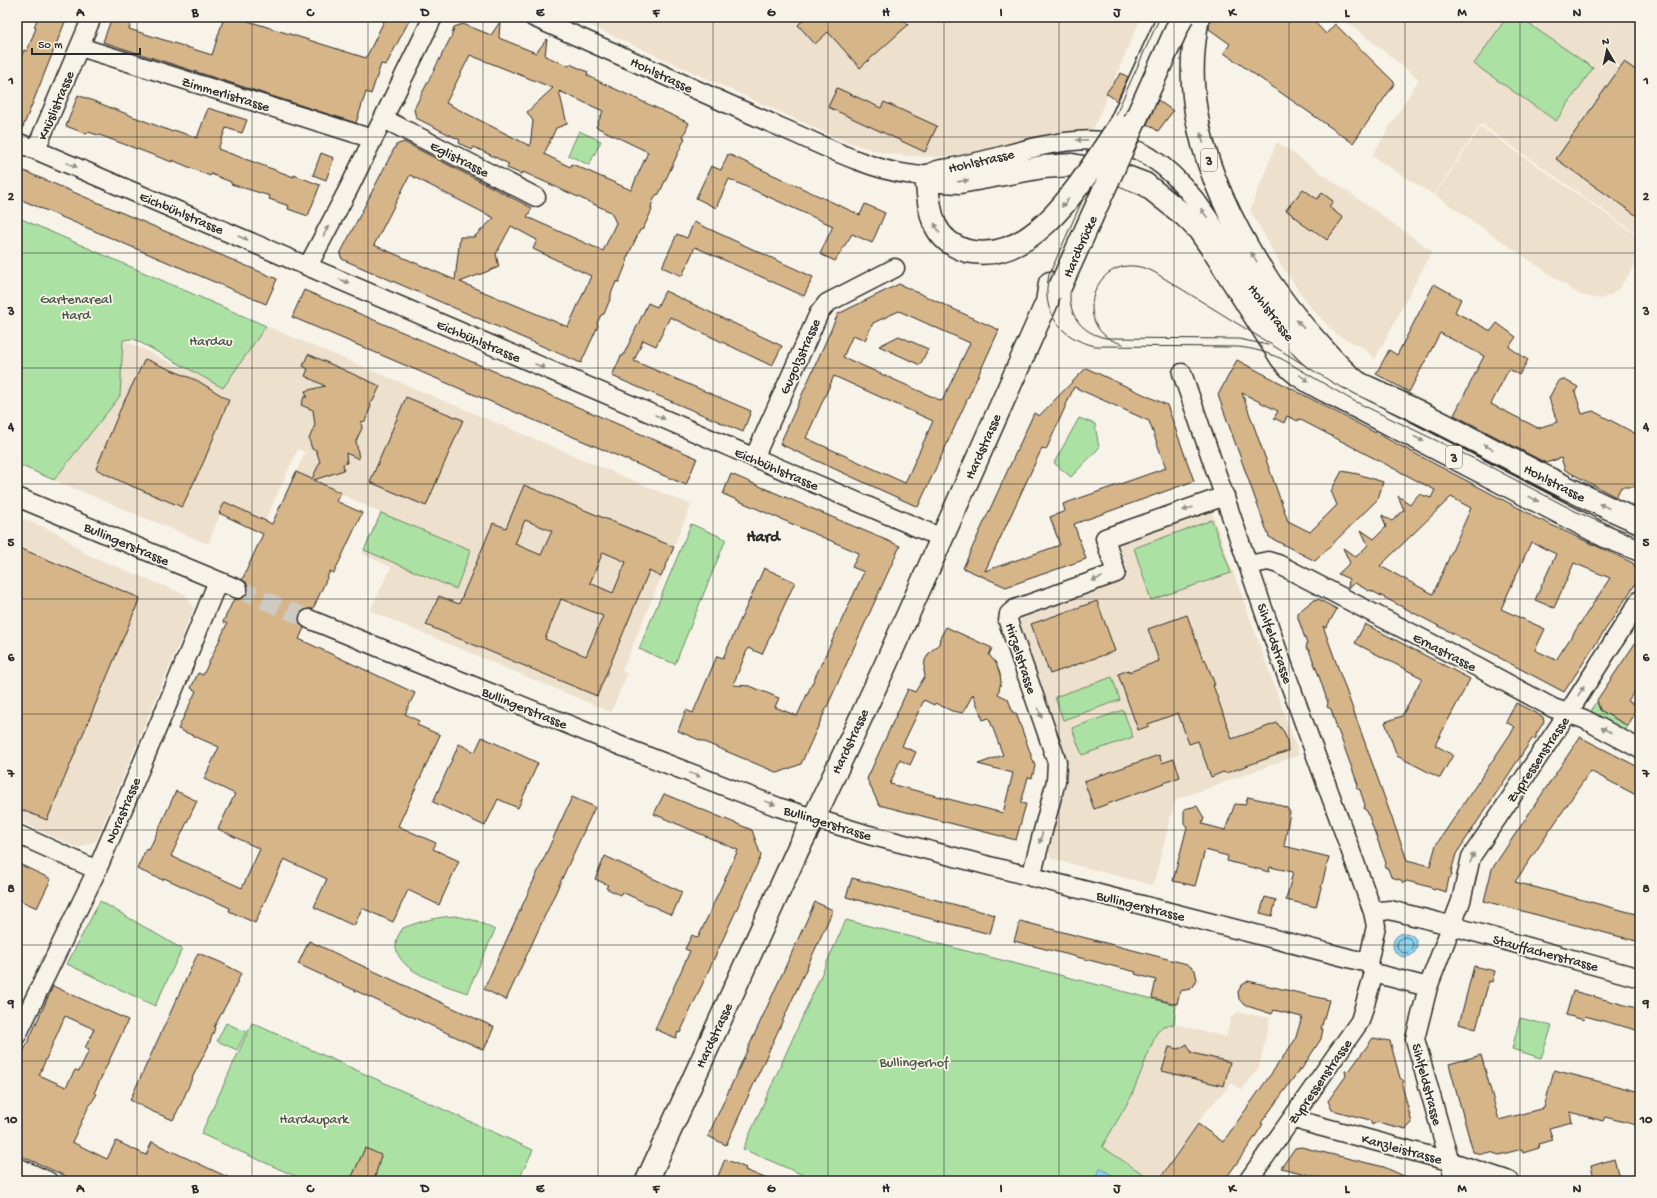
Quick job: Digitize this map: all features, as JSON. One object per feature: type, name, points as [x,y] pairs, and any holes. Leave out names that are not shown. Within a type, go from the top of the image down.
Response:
[{"type":"main road","name":"Hardbrücke","points":[[1052,290],[1119,126],[1169,17]]},
{"type":"main road","name":"Hardbrücke","points":[[1052,290],[1182,17]]},
{"type":"main road","name":"3","points":[[1198,17],[1194,45],[1192,82],[1196,113],[1205,148],[1219,188],[1250,252],[1292,314],[1311,336],[1357,382]]},
{"type":"main road","name":"Hardbrücke","points":[[926,176],[931,214],[936,228],[946,240],[967,251],[983,253],[1002,250],[1018,243],[1037,231],[1058,212],[1119,126]]},
{"type":"main road","name":"Hohlstrasse","points":[[926,176],[940,181],[960,182],[1043,167],[1072,165],[1116,173],[1145,184],[1185,216],[1199,230],[1282,359],[1289,367],[1302,377],[1605,536],[1640,550]]},
{"type":"main road","name":"Hardstrasse","points":[[650,1180],[798,849],[885,666],[1052,290]]},
{"type":"main road","name":"Hohlstrasse","points":[[1357,382],[1437,421],[1576,493],[1640,522]]},
{"type":"street","name":"Knüslistrasse","points":[[36,149],[92,17]]},
{"type":"street","points":[[308,266],[384,119],[433,17]]},
{"type":"street","name":"Hohlstrasse","points":[[533,17],[823,146],[878,167],[906,174],[926,176],[941,169],[979,162],[1061,142],[1096,140],[1136,150],[1158,163],[1173,176],[1190,195],[1209,219],[1266,307],[1286,333],[1318,366],[1344,378],[1357,382]]},
{"type":"street","name":"Zimmerlistrasse","points":[[80,47],[373,139]]},
{"type":"street","name":"Eglistrasse","points":[[384,119],[536,197]]},
{"type":"street","name":"Eichbühlstrasse","points":[[17,142],[942,538]]},
{"type":"street","name":"Gugolzstrasse","points":[[754,458],[818,313],[827,303],[895,268]]},
{"type":"street","name":"Sihlfeldstrasse","points":[[1182,373],[1283,664],[1373,912],[1376,926],[1371,968]]},
{"type":"street","name":"Hirzelstrasse","points":[[1031,877],[1057,771],[1054,752],[1008,621],[1009,614],[1015,609],[1116,572],[1106,538],[1225,496]]},
{"type":"street","name":"Bullingerstrasse","points":[[17,497],[238,589]]},
{"type":"street","name":"Ernastrasse","points":[[1249,565],[1268,561],[1278,564],[1553,708],[1584,719],[1640,748]]},
{"type":"street","name":"Norastrasse","points":[[17,1035],[97,870],[218,581]]},
{"type":"street","name":"Zypressenstrasse","points":[[1452,926],[1462,896],[1471,857],[1568,713],[1640,600]]},
{"type":"street","name":"Bullingerstrasse","points":[[309,619],[621,746],[760,800],[814,818],[869,835],[1371,968],[1428,987]]},
{"type":"street","points":[[17,834],[97,870]]},
{"type":"street","name":"Stauffacherstrasse","points":[[1373,912],[1390,910],[1640,978]]},
{"type":"street","name":"Sihlfeldstrasse","points":[[1452,926],[1428,987],[1415,1039],[1455,1181]]},
{"type":"street","name":"Zypressenstrasse","points":[[1248,1181],[1360,1022],[1371,968]]},
{"type":"street","name":"Kanzleistrasse","points":[[1293,1117],[1304,1122],[1449,1161],[1510,1181]]},
{"type":"street","points":[[17,1167],[48,1181]]},
{"type":"shaded area","points":[[572,17],[1141,17],[1091,134],[1002,147],[967,154],[938,157],[907,156],[879,152],[839,139]]},
{"type":"shaded area","points":[[1341,17],[1596,17],[1620,29],[1598,17],[1640,17],[1640,236],[1481,124],[1434,195],[1372,156],[1419,79]]},
{"type":"shaded area","points":[[1481,127],[1640,238],[1640,258],[1619,288],[1611,295],[1600,299],[1580,295],[1435,195]]},
{"type":"shaded area","points":[[1277,142],[1432,251],[1375,359],[1364,348],[1337,335],[1312,309],[1282,267],[1250,210]]},
{"type":"shaded area","points":[[266,326],[691,505],[622,671],[627,674],[611,712],[370,611],[391,567],[362,554],[381,513],[296,472],[305,453],[298,449],[265,521],[225,502],[208,544],[54,480],[120,396],[123,340],[223,387]]},
{"type":"shaded area","points":[[1210,507],[1299,755],[1175,800],[1153,885],[1052,859],[1046,847],[1062,782],[1016,618],[1019,614],[1129,575],[1119,547],[1119,542]]},
{"type":"shaded area","points":[[17,516],[58,533],[86,554],[186,595],[194,608],[96,841],[78,848],[17,820]]},
{"type":"shaded area","points":[[1237,1012],[1270,1018],[1259,1067],[1242,1090],[1232,1083],[1206,1111],[1156,1181],[1102,1147],[1131,1097],[1156,1034],[1160,1028],[1167,1024],[1174,1024],[1226,1037],[1231,1018]]},
{"type":"green space","points":[[1507,17],[1519,17],[1593,68],[1556,121],[1474,64]]},
{"type":"green space","points":[[579,131],[601,141],[589,165],[568,155]]},
{"type":"green space","name":"Gartenareal Hard","points":[[17,217],[266,326],[223,388],[134,339],[123,340],[120,396],[54,480],[17,464]]},
{"type":"green space","points":[[1079,418],[1095,424],[1099,448],[1071,477],[1054,463]]},
{"type":"green space","points":[[381,513],[471,550],[456,589],[364,550]]},
{"type":"green space","points":[[1212,520],[1231,573],[1151,600],[1134,548]]},
{"type":"green space","points":[[691,524],[726,539],[675,664],[639,649]]},
{"type":"green space","points":[[1112,677],[1120,700],[1063,720],[1055,697]]},
{"type":"green space","points":[[1597,702],[1600,710],[1628,726],[1624,732],[1591,714],[1593,706]]},
{"type":"green space","points":[[1123,710],[1133,737],[1082,755],[1072,728]]},
{"type":"green space","points":[[100,901],[182,949],[155,1006],[67,964]]},
{"type":"green space","points":[[456,916],[477,921],[495,930],[467,993],[420,975],[409,968],[401,959],[397,950],[397,939],[403,928],[416,923],[442,917]]},
{"type":"green space","name":"Bullingerhof","points":[[846,920],[1176,1005],[1174,1024],[1163,1026],[1156,1034],[1131,1097],[1102,1147],[1154,1181],[817,1181],[743,1149]]},
{"type":"green space","points":[[1520,1018],[1552,1026],[1541,1058],[1512,1049]]},
{"type":"green space","points":[[226,1023],[246,1032],[237,1050],[217,1041]]},
{"type":"green space","name":"Hardaupark","points":[[252,1023],[533,1150],[518,1181],[306,1181],[201,1134]]},
{"type":"water","points":[[1400,933],[1410,933],[1417,940],[1417,950],[1410,957],[1400,957],[1393,950],[1393,940]]},
{"type":"water","points":[[1101,1168],[1120,1181],[1092,1181]]},
{"type":"building","points":[[38,17],[67,17],[21,132],[17,132],[17,77],[22,66],[18,64],[24,50],[27,51],[36,28],[34,27]]},
{"type":"building","points":[[112,17],[134,17],[129,29],[212,55],[224,17],[249,17],[248,21],[366,58],[386,17],[411,17],[386,65],[381,64],[371,94],[366,92],[356,123],[103,42]]},
{"type":"building","points":[[806,17],[901,17],[908,25],[860,68],[828,32],[815,44],[798,25]]},
{"type":"building","points":[[1210,17],[1310,17],[1326,34],[1335,24],[1395,83],[1353,143],[1224,53],[1230,44],[1209,29]]},
{"type":"building","points":[[500,22],[499,38],[536,53],[547,39],[545,56],[569,66],[570,64],[588,72],[587,75],[600,82],[689,123],[683,137],[685,138],[659,194],[656,195],[653,201],[651,207],[652,210],[643,229],[640,230],[626,260],[627,262],[619,282],[616,282],[604,314],[601,315],[597,323],[598,326],[581,363],[344,260],[340,254],[396,145],[404,142],[532,208],[527,217],[603,251],[616,223],[611,212],[523,172],[521,174],[507,168],[509,164],[474,147],[472,150],[459,143],[460,140],[416,118],[414,109],[452,35],[454,27],[463,24],[491,35]],"holes":[[[470,55],[553,88],[527,112],[533,121],[530,146],[446,103]],[[559,91],[603,111],[596,127],[648,152],[631,190],[572,164],[570,167],[544,154],[556,128],[567,124]],[[410,175],[494,218],[474,237],[460,237],[455,280],[374,245]],[[511,226],[537,240],[533,249],[591,276],[568,327],[460,282],[499,267],[496,254]]]},
{"type":"building","points":[[1624,62],[1640,73],[1640,218],[1556,159]]},
{"type":"building","points":[[1121,73],[1128,77],[1117,101],[1106,93]]},
{"type":"building","points":[[837,88],[881,108],[884,102],[937,126],[925,152],[828,107]]},
{"type":"building","points":[[78,95],[173,132],[174,130],[197,138],[208,108],[247,120],[242,133],[226,128],[218,149],[320,185],[308,216],[288,209],[289,206],[269,199],[270,196],[231,184],[231,182],[211,174],[210,176],[172,160],[172,162],[102,136],[88,132],[87,134],[66,126]]},
{"type":"building","points":[[1158,100],[1173,111],[1158,131],[1147,124]]},
{"type":"building","points":[[321,153],[334,158],[326,180],[313,175]]},
{"type":"building","points":[[728,154],[860,215],[865,204],[885,213],[872,243],[852,234],[835,261],[820,254],[833,226],[729,179],[716,208],[696,198],[711,166],[721,170]]},
{"type":"building","points":[[17,168],[277,279],[266,304],[17,198]]},
{"type":"building","points":[[1303,189],[1317,199],[1322,193],[1333,201],[1329,207],[1343,218],[1327,240],[1301,223],[1302,222],[1286,210]]},
{"type":"building","points":[[694,222],[813,277],[804,296],[695,247],[682,276],[662,267],[677,234],[687,238]]},
{"type":"building","points":[[899,284],[999,330],[918,507],[780,444],[838,314]],"holes":[[[899,311],[970,343],[942,401],[843,357],[853,335],[865,340],[873,323]],[[834,376],[933,421],[905,483],[806,438]]]},
{"type":"building","points":[[1434,284],[1461,299],[1455,312],[1491,331],[1497,323],[1516,337],[1509,347],[1528,360],[1519,375],[1509,369],[1491,404],[1538,428],[1557,422],[1549,398],[1558,381],[1563,379],[1578,387],[1575,392],[1582,414],[1593,411],[1640,436],[1640,484],[1633,487],[1621,487],[1616,497],[1565,470],[1561,458],[1546,463],[1454,415],[1484,356],[1440,333],[1409,392],[1376,374],[1389,350],[1397,355]]},
{"type":"building","points":[[304,290],[697,458],[686,485],[292,317]]},
{"type":"building","points":[[665,291],[782,346],[772,366],[670,317],[656,346],[643,340],[634,361],[751,411],[743,432],[612,376],[648,303],[657,307]]},
{"type":"building","points":[[899,336],[928,349],[920,365],[879,346]]},
{"type":"building","points":[[308,354],[380,386],[373,401],[370,403],[371,406],[365,421],[361,422],[362,428],[356,441],[359,459],[346,453],[347,463],[343,464],[344,470],[314,480],[341,493],[336,501],[362,513],[334,573],[330,571],[313,609],[307,609],[299,615],[299,621],[304,628],[299,639],[415,693],[405,714],[419,721],[417,725],[440,735],[398,826],[436,843],[433,849],[459,861],[439,905],[408,890],[393,922],[362,908],[354,926],[314,907],[327,879],[284,859],[255,923],[229,911],[230,908],[164,878],[163,880],[137,869],[146,849],[149,850],[176,791],[197,801],[171,856],[242,888],[260,849],[218,829],[235,794],[204,779],[219,747],[178,729],[196,691],[191,688],[198,673],[203,675],[227,624],[223,622],[234,599],[244,598],[248,593],[247,583],[242,580],[263,534],[219,513],[225,502],[272,524],[296,472],[312,479],[320,462],[316,450],[312,449],[309,439],[315,425],[313,410],[301,405],[304,397],[307,397],[305,391],[325,386],[305,376],[308,369],[303,366]]},
{"type":"building","points":[[145,359],[198,381],[229,400],[204,461],[182,507],[122,482],[96,469],[120,410]]},
{"type":"building","points":[[1237,360],[1532,516],[1633,563],[1638,573],[1636,583],[1564,692],[1370,590],[1369,591],[1355,583],[1348,588],[1349,579],[1338,574],[1350,563],[1343,548],[1356,557],[1368,545],[1361,530],[1374,539],[1386,527],[1382,515],[1392,521],[1404,510],[1398,496],[1410,504],[1419,494],[1431,498],[1435,490],[1299,419],[1298,421],[1287,416],[1284,423],[1274,418],[1278,411],[1242,393],[1288,521],[1310,532],[1337,505],[1331,491],[1342,471],[1358,474],[1383,482],[1378,499],[1315,561],[1269,537],[1218,395]],"holes":[[[1451,497],[1471,508],[1433,594],[1380,566]],[[1531,542],[1556,554],[1535,600],[1554,608],[1574,563],[1610,578],[1556,660],[1535,650],[1545,629],[1501,609]]]},
{"type":"building","points":[[1086,368],[1167,405],[1194,481],[1074,524],[1086,559],[1006,587],[963,568],[1034,413],[1039,416]],"holes":[[[1074,387],[1149,421],[1166,468],[1063,504],[1065,511],[1050,517],[1060,545],[985,571],[1042,448],[1046,450]]]},
{"type":"building","points":[[406,397],[463,420],[426,506],[370,482]]},
{"type":"building","points":[[731,474],[900,546],[801,764],[778,773],[678,731],[686,710],[693,713],[717,656],[723,658],[764,568],[795,582],[762,654],[748,648],[733,685],[750,686],[779,698],[775,707],[797,716],[864,572],[852,567],[859,553],[723,494]]},
{"type":"building","points":[[524,485],[674,547],[661,577],[649,571],[597,696],[426,625],[439,596],[459,604],[493,523],[506,528]],"holes":[[[525,520],[552,531],[541,555],[515,544]],[[603,552],[626,562],[613,593],[590,583]],[[561,599],[603,616],[586,656],[545,639]]]},
{"type":"building","points":[[17,547],[140,598],[47,820],[17,808]]},
{"type":"building","points":[[1318,599],[1337,609],[1326,628],[1323,626],[1407,860],[1430,866],[1436,845],[1515,727],[1506,722],[1516,703],[1543,717],[1544,722],[1536,734],[1536,738],[1532,739],[1456,854],[1451,872],[1452,876],[1449,878],[1446,892],[1436,889],[1433,890],[1430,887],[1407,881],[1403,883],[1401,880],[1391,877],[1388,869],[1385,867],[1386,863],[1367,811],[1364,809],[1365,805],[1360,790],[1356,788],[1358,785],[1338,730],[1335,728],[1336,725],[1331,709],[1327,707],[1328,703],[1319,676],[1309,650],[1306,648],[1307,644],[1298,618],[1298,613],[1300,611],[1312,601]]},
{"type":"building","points":[[1097,601],[1115,651],[1050,674],[1031,624]]},
{"type":"building","points":[[1187,615],[1203,660],[1205,659],[1215,685],[1213,685],[1232,739],[1277,723],[1284,732],[1287,740],[1288,751],[1211,777],[1198,741],[1189,744],[1178,713],[1148,724],[1149,726],[1138,730],[1118,674],[1129,670],[1129,672],[1159,661],[1148,629]]},
{"type":"building","points":[[1365,624],[1470,679],[1435,745],[1453,755],[1440,778],[1397,756],[1385,722],[1402,716],[1422,678],[1355,643]]},
{"type":"building","points":[[946,627],[992,648],[989,655],[996,663],[1000,674],[1001,682],[998,694],[1008,699],[1013,713],[1016,713],[1035,766],[1032,778],[1028,777],[1021,803],[1026,804],[1016,840],[879,805],[867,779],[908,689],[915,692],[925,676],[925,660],[930,652],[939,644],[940,638]],"holes":[[[973,694],[983,720],[989,718],[1003,755],[978,764],[1013,773],[1003,813],[890,784],[900,760],[910,765],[916,752],[902,746],[924,700],[934,705],[935,703],[952,711],[963,713]]]},
{"type":"building","points":[[1640,636],[1640,683],[1628,701],[1638,707],[1628,726],[1600,710],[1597,700]]},
{"type":"building","points":[[482,737],[538,763],[518,808],[498,799],[485,826],[433,802],[459,744],[475,752]]},
{"type":"building","points":[[1580,737],[1640,768],[1640,797],[1590,771],[1515,882],[1640,915],[1640,942],[1484,901],[1492,869]]},
{"type":"building","points":[[1159,755],[1162,763],[1174,759],[1180,777],[1094,809],[1084,781]]},
{"type":"building","points":[[664,794],[752,830],[761,856],[680,1033],[678,1032],[676,1038],[655,1029],[690,951],[685,949],[692,935],[698,938],[738,850],[654,814]]},
{"type":"building","points":[[572,797],[595,807],[506,1000],[484,989]]},
{"type":"building","points":[[1248,797],[1271,802],[1287,808],[1290,812],[1284,846],[1329,857],[1316,907],[1286,900],[1293,872],[1270,867],[1269,872],[1227,861],[1228,856],[1205,850],[1195,886],[1173,881],[1187,827],[1184,823],[1184,809],[1197,806],[1204,818],[1202,824],[1225,830],[1235,804],[1245,805]]},
{"type":"building","points":[[605,856],[682,892],[672,915],[622,892],[620,895],[606,888],[608,885],[595,879]]},
{"type":"building","points":[[17,863],[51,879],[37,908],[17,899]]},
{"type":"building","points":[[852,878],[995,915],[990,934],[846,897]]},
{"type":"building","points":[[1265,897],[1276,900],[1272,916],[1260,913]]},
{"type":"building","points":[[815,902],[833,910],[726,1145],[708,1136]]},
{"type":"building","points":[[1020,921],[1187,964],[1195,970],[1197,980],[1190,989],[1180,991],[1177,1004],[1152,998],[1156,980],[1135,974],[1136,972],[1014,941]]},
{"type":"building","points":[[309,941],[494,1027],[484,1050],[298,964]]},
{"type":"building","points":[[198,953],[241,973],[233,992],[214,1027],[215,1028],[208,1047],[173,1120],[130,1100]]},
{"type":"building","points":[[1474,966],[1495,971],[1492,982],[1489,981],[1476,1029],[1459,1024]]},
{"type":"building","points":[[1248,981],[1329,1000],[1321,1029],[1323,1029],[1321,1039],[1301,1070],[1300,1069],[1261,1123],[1263,1124],[1251,1143],[1224,1181],[1158,1181],[1198,1124],[1223,1142],[1295,1040],[1302,1017],[1274,1010],[1272,1014],[1244,1005],[1239,999],[1238,992],[1241,986]]},
{"type":"building","points":[[53,986],[128,1020],[94,1093],[97,1094],[88,1108],[72,1142],[107,1159],[116,1141],[146,1155],[152,1142],[236,1181],[72,1181],[72,1179],[17,1154],[17,1066]],"holes":[[[65,1016],[94,1029],[85,1048],[89,1050],[79,1071],[75,1070],[66,1087],[39,1075]]]},
{"type":"building","points":[[1573,991],[1640,1009],[1640,1031],[1585,1016],[1584,1020],[1566,1015]]},
{"type":"building","points":[[1373,1038],[1390,1041],[1400,1078],[1404,1081],[1402,1085],[1412,1123],[1406,1129],[1377,1122],[1372,1125],[1370,1120],[1332,1110],[1328,1101],[1346,1076],[1345,1071],[1350,1070]]},
{"type":"building","points":[[1187,1044],[1192,1053],[1230,1062],[1224,1086],[1162,1071],[1169,1047],[1179,1049]]},
{"type":"building","points":[[1481,1055],[1499,1120],[1544,1108],[1554,1070],[1640,1092],[1640,1126],[1605,1117],[1603,1121],[1570,1112],[1572,1122],[1549,1128],[1553,1140],[1538,1144],[1539,1148],[1523,1153],[1522,1149],[1499,1155],[1490,1152],[1482,1154],[1473,1152],[1449,1064]]},
{"type":"building","points":[[1301,1147],[1384,1167],[1415,1181],[1334,1181],[1281,1168],[1295,1148]]},
{"type":"building","points":[[365,1148],[381,1155],[374,1181],[350,1181]]},
{"type":"building","points":[[725,1159],[746,1168],[745,1170],[772,1181],[716,1181]]},
{"type":"building","points":[[1614,1159],[1620,1181],[1595,1181],[1591,1166]]},
{"type":"tunnel","points":[[238,589],[309,619]]},
{"type":"tram line","points":[[1160,17],[1120,105],[1098,165],[1049,275],[1047,301],[1050,312],[1063,330],[1072,337],[1095,346],[1237,347],[1255,350],[1282,359],[1352,400],[1485,464],[1575,511],[1640,540]]},
{"type":"tram line","points":[[1192,17],[1075,272],[1071,283],[1070,294],[1073,313],[1078,322],[1085,329],[1106,338],[1239,339],[1268,345]]},
{"type":"tram line","points":[[1123,344],[1106,336],[1095,323],[1092,308],[1095,292],[1103,278],[1116,269],[1133,266],[1154,272],[1335,384],[1510,471]]},
{"type":"tram line","points":[[17,1176],[28,1181]]},
{"type":"district","name":"Hard","points":[[763,535]]},
{"type":"park label","name":"Hardau","points":[[211,340]]}]
